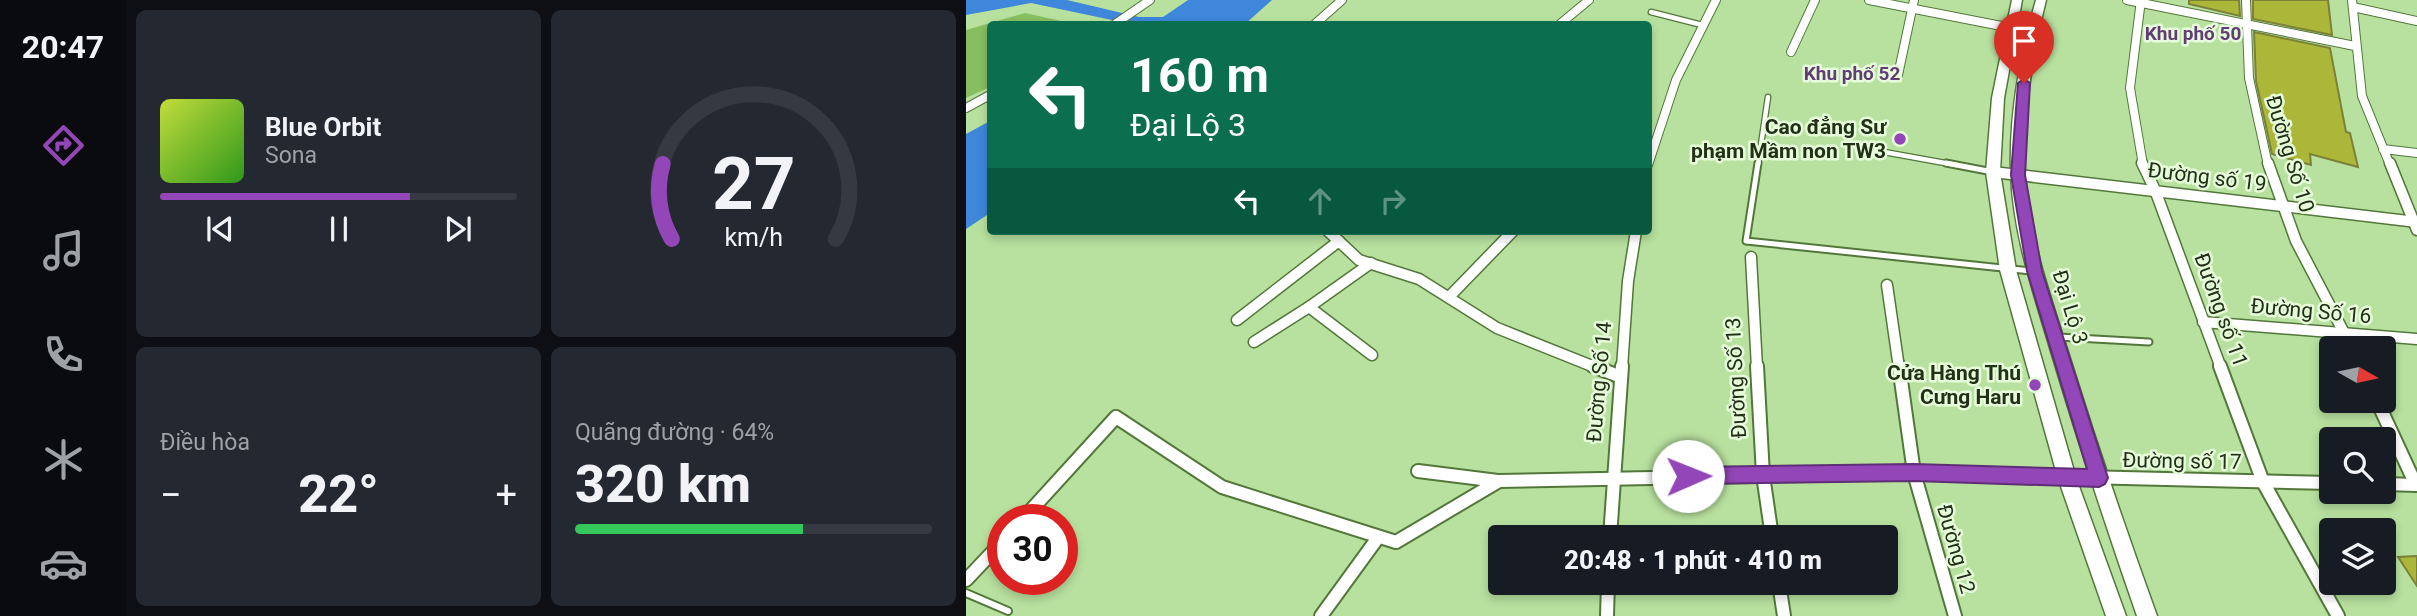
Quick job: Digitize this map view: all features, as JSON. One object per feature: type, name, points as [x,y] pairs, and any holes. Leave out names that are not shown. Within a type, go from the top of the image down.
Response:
[{"type":"street","points":[[1120,21],[1150,0]]},
{"type":"street","points":[[1318,21],[1342,0]]},
{"type":"street","points":[[1564,21],[1589,0]]},
{"type":"street","points":[[1652,136],[1691,44],[1716,0]]},
{"type":"street","points":[[1791,52],[1815,0]]},
{"type":"street","points":[[1869,0],[1912,4],[2032,32]]},
{"type":"street","points":[[2018,0],[2010,28],[1998,98],[1993,172],[2008,270],[2067,478],[2116,616]]},
{"type":"street","name":"Đại Lộ 3","points":[[2041,0],[2032,32],[2022,102],[2018,175],[2034,271],[2099,478],[2147,616]]},
{"type":"street","points":[[2127,0],[2354,46]]},
{"type":"street","name":"Đường Số 10","points":[[2246,0],[2244,23],[2252,102],[2282,205],[2346,336]]},
{"type":"street","name":"Đường số 11","points":[[2140,1],[2130,88],[2138,158],[2155,190],[2263,482],[2338,616]]},
{"type":"street","points":[[1898,75],[1912,4]]},
{"type":"street","points":[[2415,224],[2362,96],[2354,46],[2353,4],[2417,22]]},
{"type":"street","points":[[966,108],[987,97]]},
{"type":"street","points":[[2383,149],[2417,153]]},
{"type":"street","name":"Đường số 19","points":[[1993,172],[2282,205],[2415,224]]},
{"type":"street","points":[[1332,235],[1360,260],[1419,279],[1497,328],[1620,377]]},
{"type":"street","points":[[1448,297],[1509,235]]},
{"type":"street","name":"Đường Số 14","points":[[1610,525],[1620,377],[1636,235]]},
{"type":"street","points":[[1237,320],[1339,241]]},
{"type":"street","name":"Đường Số 13","points":[[1751,257],[1763,475],[1770,525]]},
{"type":"street","points":[[1254,342],[1371,264]]},
{"type":"street","name":"Đường 12","points":[[1887,285],[1914,473],[1955,616]]},
{"type":"street","points":[[1310,307],[1372,355]]},
{"type":"street","name":"Đường Số 16","points":[[2203,322],[2417,339]]},
{"type":"street","points":[[2382,413],[2416,485],[2396,484]]},
{"type":"street","points":[[1037,504],[1116,417],[1222,487],[1377,539],[1396,542],[1499,481]]},
{"type":"street","name":"Đường số 17","points":[[1418,471],[1499,481],[1914,473],[2319,483]]},
{"type":"street","points":[[1321,616],[1377,539]]},
{"type":"street","points":[[966,580],[987,558]]},
{"type":"street","points":[[1607,616],[1608,595]]},
{"type":"street","points":[[1781,595],[1784,616]]},
{"type":"lane","points":[[1651,12],[1702,25]]},
{"type":"lane","points":[[1768,97],[1746,241],[2034,271]]},
{"type":"lane","points":[[1874,150],[1993,172]]},
{"type":"lane","points":[[2055,336],[2149,342]]},
{"type":"lane","points":[[966,593],[1008,611]]},
{"type":"green space","points":[[1025,13],[1061,21],[997,21]]},
{"type":"green space","points":[[987,24],[987,88],[966,98],[966,30]]},
{"type":"water","points":[[966,0],[1067,0],[1139,17],[1163,17],[1188,0],[1272,0],[1248,21],[1117,21],[1031,3],[966,15]]},
{"type":"water","points":[[987,123],[987,215],[966,229],[966,134]]},
{"type":"building","points":[[2189,0],[2239,0],[2240,16],[2189,4]]},
{"type":"building","points":[[2253,0],[2328,0],[2332,35],[2253,19]]},
{"type":"building","points":[[2254,32],[2330,48],[2346,132],[2350,133],[2358,167],[2310,154],[2311,165],[2272,154],[2256,81]]},
{"type":"building","points":[[2417,556],[2417,586],[2398,557]]},
{"type":"place","name":"Cao đẳng Sư phạm Mầm non TW3","points":[[1900,139]]},
{"type":"place","name":"Cửa Hàng Thú Cưng Haru","points":[[2035,385]]},
{"type":"district","name":"Khu phố 50","points":[[2193,33]]},
{"type":"district","name":"Khu phố 52","points":[[1852,73]]},
{"type":"route","points":[[1688,476],[1914,473],[2099,478],[2034,271],[2018,175],[2024,83]]}]
